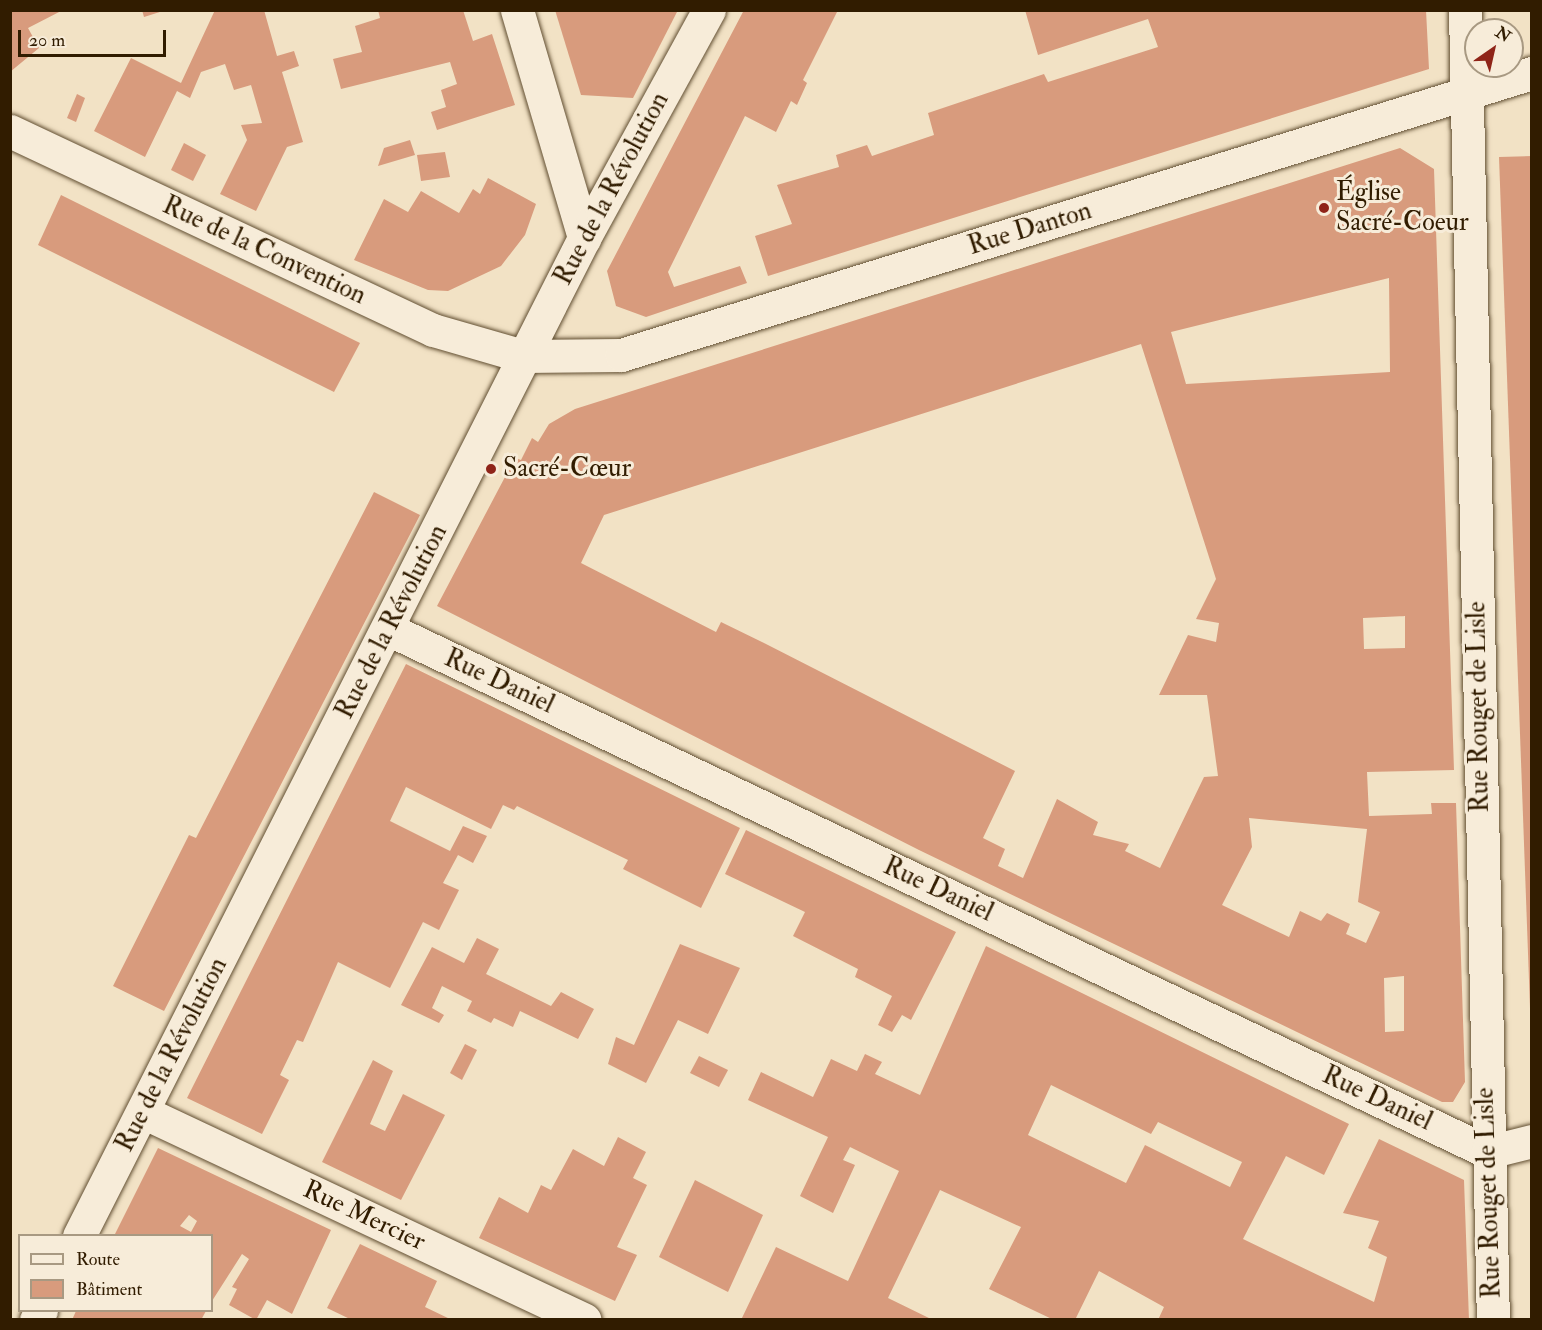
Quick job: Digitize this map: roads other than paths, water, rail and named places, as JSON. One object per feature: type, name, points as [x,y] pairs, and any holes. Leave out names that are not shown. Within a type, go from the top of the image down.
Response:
[{"type":"street","points":[[517,10],[584,238]]},
{"type":"street","name":"Rue de la Révolution","points":[[80,1234],[388,629],[523,356],[584,238],[709,10]]},
{"type":"street","name":"Rue Rouget de Lisle","points":[[1466,10],[1493,1320]]},
{"type":"street","name":"Rue Danton","points":[[523,356],[621,355],[1532,73]]},
{"type":"street","name":"Rue de la Convention","points":[[10,131],[433,330],[523,356]]},
{"type":"street","name":"Rue Daniel","points":[[388,629],[1488,1152]]},
{"type":"street","name":"Rue Mercier","points":[[142,1112],[585,1320]]},
{"type":"street","points":[[1488,1152],[1532,1141]]},
{"type":"place","name":"Église Sacré-Coeur","points":[[1324,208]]},
{"type":"place","name":"Sacré-Cœur","points":[[491,469]]}]
